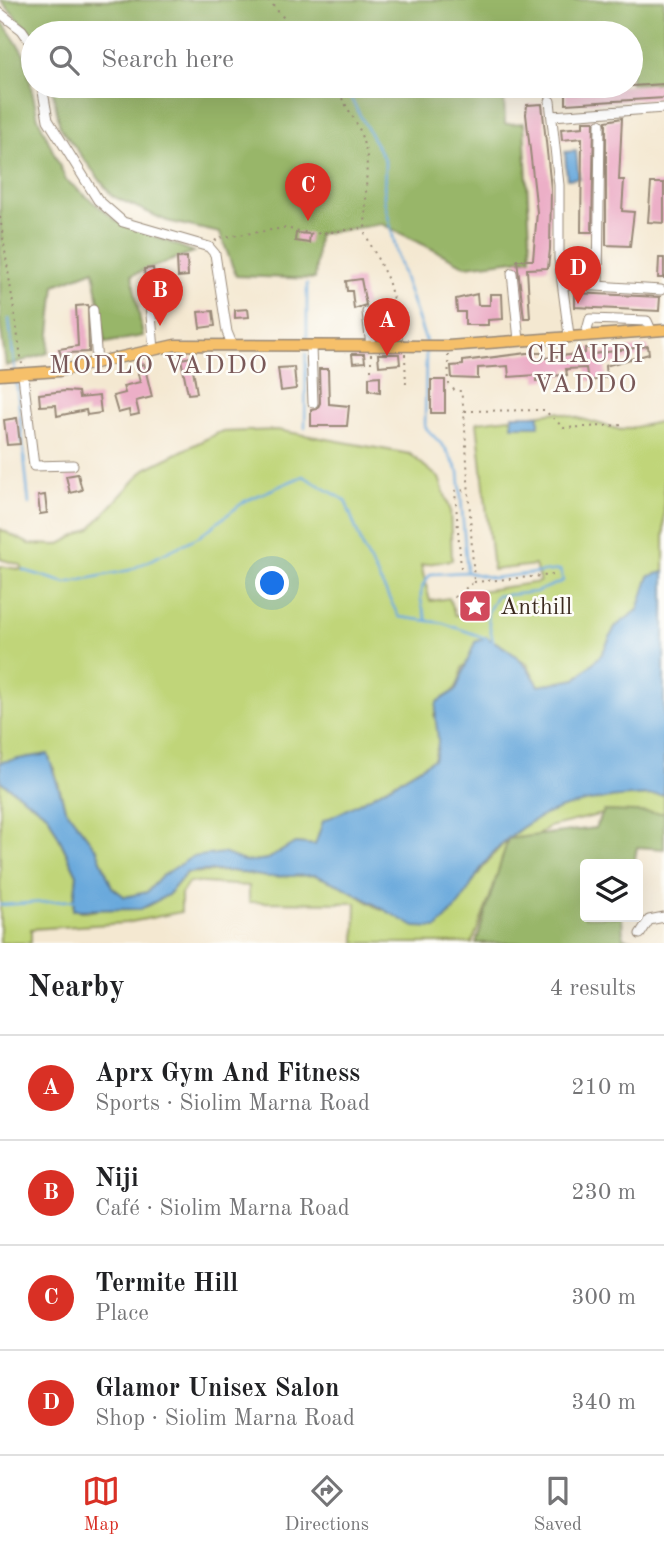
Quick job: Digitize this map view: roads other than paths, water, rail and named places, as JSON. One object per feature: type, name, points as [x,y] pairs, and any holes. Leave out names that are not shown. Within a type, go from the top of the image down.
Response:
[{"type":"main road","points":[[0,375],[23,376],[175,345],[448,346],[664,330]]},
{"type":"street","points":[[0,13],[21,29]]},
{"type":"street","points":[[44,98],[48,120],[98,200],[123,222],[209,247],[215,254],[227,332],[232,344]]},
{"type":"street","points":[[550,101],[569,335]]},
{"type":"street","points":[[552,116],[664,108]]},
{"type":"street","points":[[598,286],[600,124]]},
{"type":"street","points":[[512,273],[519,340]]},
{"type":"street","points":[[563,285],[661,290]]},
{"type":"street","points":[[150,303],[154,350]]},
{"type":"street","points":[[93,310],[97,363]]},
{"type":"street","points":[[367,312],[371,346]]},
{"type":"street","points":[[311,346],[313,403]]},
{"type":"street","points":[[23,376],[34,466],[73,464]]},
{"type":"street","points":[[640,934],[649,920],[664,917]]},
{"type":"water","points":[[576,151],[579,178],[567,179],[565,152]]},
{"type":"water","points":[[513,415],[539,415],[539,426],[512,426]]},
{"type":"water","points":[[664,572],[664,795],[589,801],[565,807],[522,828],[502,843],[485,863],[462,900],[437,928],[415,927],[342,886],[315,875],[267,877],[231,871],[186,873],[168,895],[141,909],[73,910],[77,875],[48,815],[0,781],[0,762],[48,754],[65,808],[97,850],[112,887],[125,897],[147,892],[162,876],[192,857],[223,853],[246,862],[268,859],[295,843],[315,845],[323,821],[380,792],[434,759],[438,744],[435,716],[437,702],[456,690],[475,642],[486,637],[503,647],[523,663],[539,686],[576,679],[602,654],[615,627],[638,610],[649,576]]},
{"type":"waterway","points":[[351,98],[385,161],[384,199],[399,262],[426,342]]},
{"type":"waterway","points":[[307,284],[307,339]]},
{"type":"waterway","points":[[9,319],[15,371]]},
{"type":"waterway","points":[[426,349],[425,427],[445,448],[459,472],[467,572],[493,578],[560,570],[563,581],[536,592],[496,596],[487,614],[493,641]]},
{"type":"waterway","points":[[305,428],[306,354]]},
{"type":"waterway","points":[[16,378],[29,504]]},
{"type":"waterway","points":[[23,570],[66,583],[130,570],[200,536],[245,501],[303,476],[345,500],[364,550],[399,617],[443,623],[488,639]]},
{"type":"waterway","points":[[427,620],[421,596],[426,580],[431,574],[467,572]]},
{"type":"waterway","points":[[0,905],[77,900]]},
{"type":"place","name":"Termite Hill","points":[[308,221]]},
{"type":"place","name":"Glamor Unisex Salon","points":[[578,304]]},
{"type":"place","name":"Niji","points":[[160,326]]},
{"type":"place","name":"Aprx Gym And Fitness","points":[[387,356]]},
{"type":"place","name":"Anthill","points":[[475,606]]},
{"type":"district","name":"MODLO VADDO","points":[[159,364]]},
{"type":"district","name":"CHAUDI VADDO","points":[[586,368]]}]
